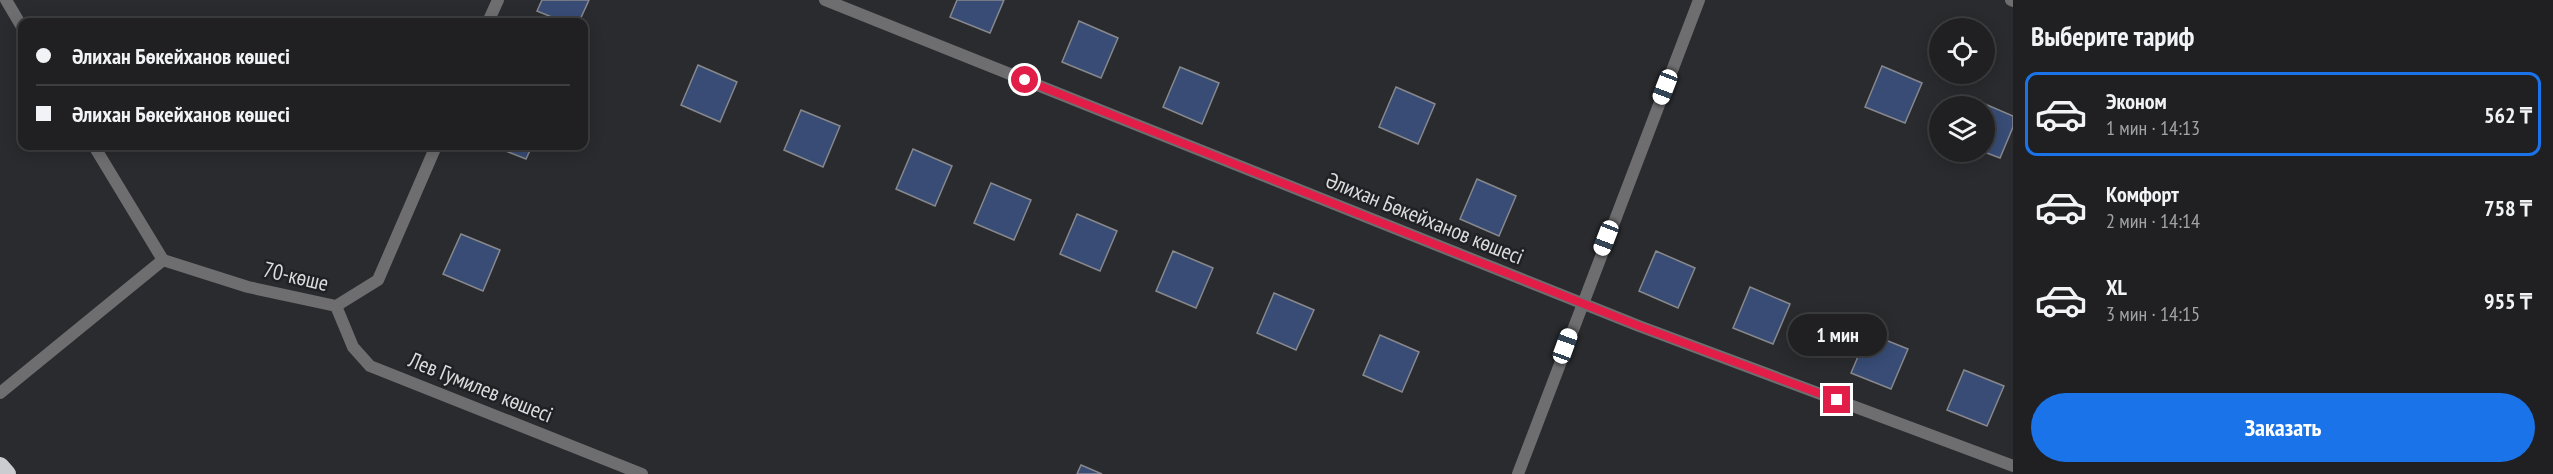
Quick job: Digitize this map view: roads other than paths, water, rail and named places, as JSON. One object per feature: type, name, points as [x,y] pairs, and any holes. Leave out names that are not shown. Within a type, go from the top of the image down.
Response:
[{"type":"highway","points":[[0,466],[7,474]]},
{"type":"street","points":[[6,0],[18,20]]},
{"type":"street","points":[[490,18],[498,0]]},
{"type":"street","name":"Әлихан Бөкейханов көшесі","points":[[825,0],[1581,303],[2013,466]]},
{"type":"street","points":[[1518,474],[1581,303],[1699,0]]},
{"type":"street","points":[[0,393],[163,260],[96,150]]},
{"type":"street","name":"70-көше","points":[[163,260],[248,286],[336,306],[378,280],[434,150]]},
{"type":"street","name":"Лев Гумилев көшесі","points":[[336,306],[353,347],[370,366],[642,474]]}]
